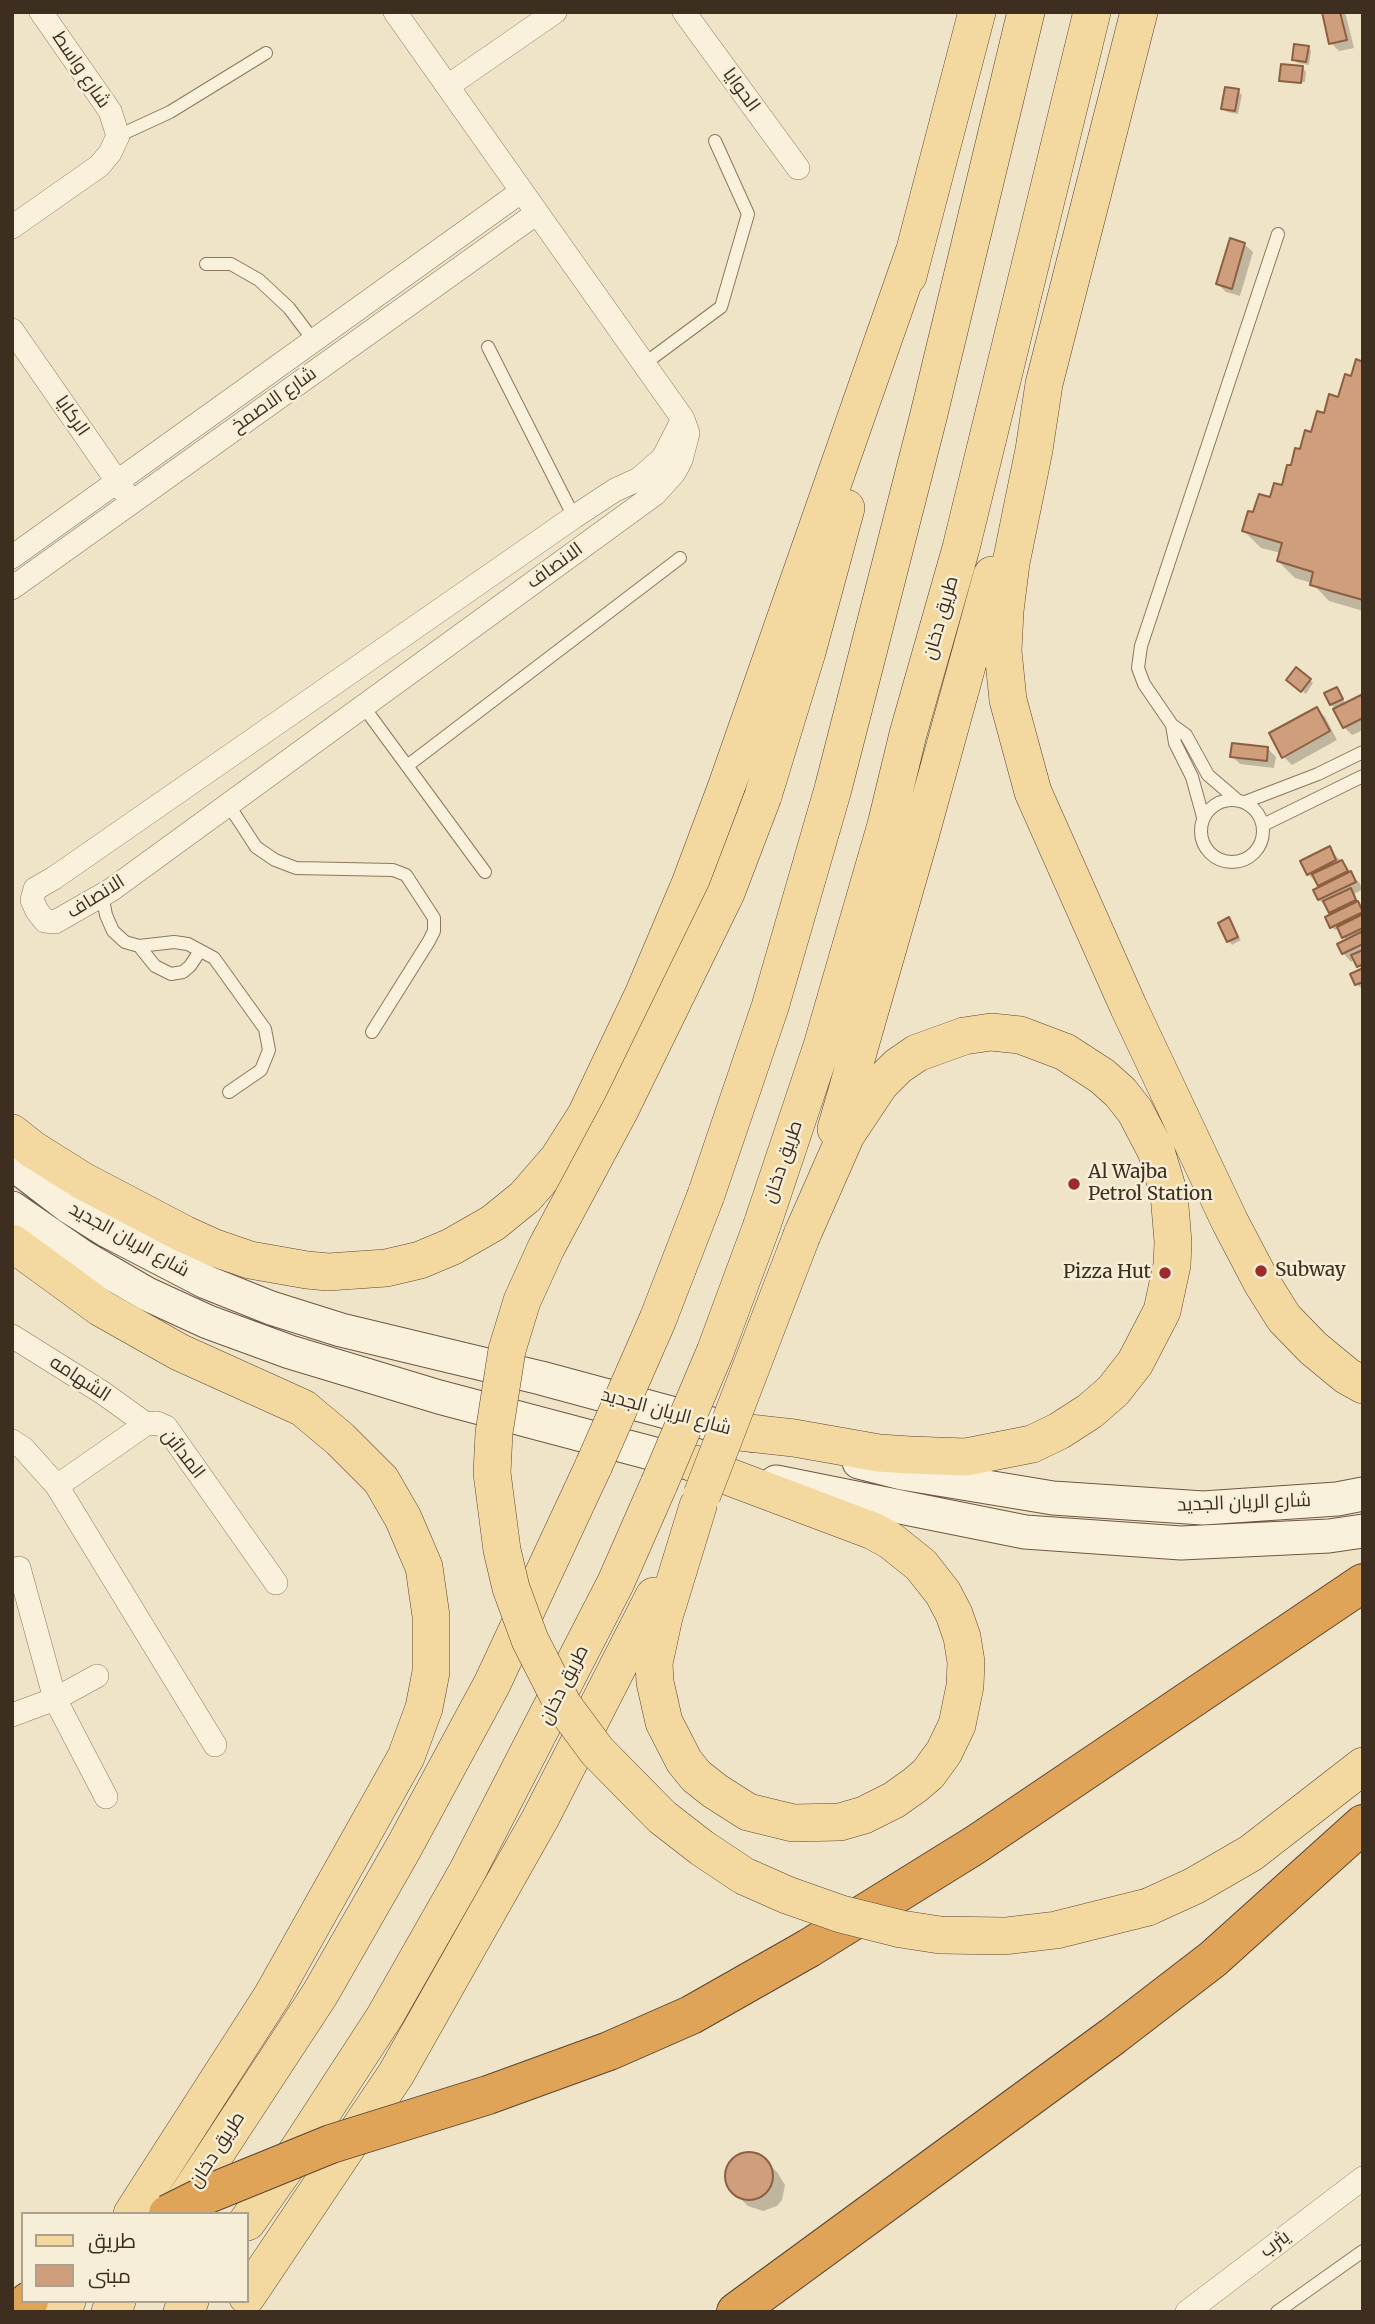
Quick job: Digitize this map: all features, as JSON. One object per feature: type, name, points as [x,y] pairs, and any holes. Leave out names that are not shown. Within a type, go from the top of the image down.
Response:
[{"type":"highway","points":[[172,2212],[208,2194],[331,2144],[488,2095],[609,2051],[691,2015],[809,1948],[975,1845],[1363,1583]]},
{"type":"highway","points":[[736,2312],[1114,2036],[1213,1959],[1363,1824]]},
{"type":"main road","points":[[977,12],[807,652],[763,796],[726,893],[621,1108],[546,1248],[522,1301],[507,1350],[494,1433],[492,1474],[502,1550],[511,1588],[530,1640],[563,1705],[597,1751],[662,1817],[702,1848],[744,1876],[841,1914],[901,1929],[940,1935],[1005,1936],[1056,1930],[1148,1907],[1194,1886],[1251,1853],[1363,1766]]},
{"type":"main road","name":"طريق دخان","points":[[177,2212],[320,1994],[404,1847],[492,1684],[594,1465],[658,1319],[706,1195],[770,1007],[833,789],[928,418],[1026,12]]},
{"type":"main road","name":"طريق دخان","points":[[248,2221],[298,2150],[385,2016],[467,1872],[616,1583],[715,1352],[762,1225],[822,1046],[887,825],[908,734],[961,548],[1092,12]]},
{"type":"main road","points":[[248,2295],[396,2074],[540,1819],[638,1629],[802,1235],[815,1200],[919,840],[1044,384],[1139,12]]},
{"type":"main road","points":[[12,1133],[83,1181],[184,1234],[250,1260],[307,1270],[328,1272],[386,1268],[420,1260],[451,1247],[493,1223],[525,1196],[558,1159],[586,1115],[643,995],[690,884],[726,789],[914,252]]},
{"type":"main road","points":[[1044,384],[1034,450],[1011,563],[1003,651],[1008,700],[1033,792],[1141,1033],[1230,1222],[1262,1283],[1284,1318],[1313,1348],[1347,1376],[1363,1385]]},
{"type":"main road","points":[[740,1432],[793,1437],[879,1453],[910,1455],[966,1457],[1032,1444],[1090,1411],[1112,1391],[1135,1363],[1162,1311],[1172,1265],[1173,1242],[1169,1194],[1156,1151],[1120,1092],[1102,1076],[1065,1052],[1020,1035],[991,1032],[964,1036],[917,1053],[898,1066],[863,1106],[815,1200]]},
{"type":"main road","name":"شارع الريان الجديد","points":[[12,1163],[68,1206],[106,1230],[206,1282],[271,1308],[341,1330],[541,1378],[902,1473],[1053,1498],[1203,1508],[1336,1499],[1363,1494]]},
{"type":"main road","name":"شارع الريان الجديد","points":[[12,1208],[83,1257],[147,1294],[232,1330],[290,1352],[439,1397],[698,1488],[886,1506],[1026,1532],[1181,1543],[1329,1536],[1363,1531]]},
{"type":"main road","points":[[12,1243],[101,1308],[180,1352],[303,1408],[340,1438],[382,1480],[404,1518],[424,1567],[431,1616],[431,1672],[424,1708],[406,1757],[272,1996],[133,2212]]},
{"type":"main road","points":[[698,1488],[873,1531],[905,1551],[933,1578],[954,1614],[962,1637],[966,1662],[965,1686],[957,1725],[944,1752],[928,1774],[894,1800],[864,1815],[840,1822],[793,1823],[769,1818],[740,1807],[696,1776],[684,1761],[664,1722],[655,1682],[654,1663],[698,1488]]},
{"type":"street","name":"شارع واسط","points":[[41,12],[110,111],[118,136]]},
{"type":"street","points":[[396,12],[683,419]]},
{"type":"street","points":[[448,86],[555,12]]},
{"type":"street","name":"الحوايا","points":[[684,12],[799,168]]},
{"type":"street","points":[[12,227],[99,166],[110,153],[118,136]]},
{"type":"street","name":"شارع الاصمخ","points":[[12,557],[522,191]]},
{"type":"street","name":"شارع الاصمخ","points":[[12,588],[537,213]]},
{"type":"street","name":"الركايا","points":[[12,330],[132,502]]},
{"type":"street","name":"الانصاف","points":[[683,419],[688,433],[681,460],[674,473],[655,494],[111,890],[55,922],[45,921],[37,911],[32,900],[34,889],[77,862],[574,517],[615,490],[639,479],[663,458],[683,419]]},
{"type":"street","name":"الشهامه","points":[[12,1336],[103,1393],[146,1424]]},
{"type":"street","name":"المدائن","points":[[57,1486],[146,1424],[157,1423],[166,1427],[276,1583]]},
{"type":"street","points":[[12,1441],[23,1448],[57,1486],[215,1745]]},
{"type":"street","points":[[19,1568],[55,1699],[106,1797]]},
{"type":"street","points":[[12,1715],[55,1699],[97,1676]]},
{"type":"street","name":"يثرب","points":[[1192,2310],[1363,2178]]},
{"type":"lane","points":[[118,136],[170,113],[266,53]]},
{"type":"lane","points":[[644,364],[721,307],[748,214],[715,141]]},
{"type":"lane","points":[[1172,725],[1175,743],[1192,777],[1203,817],[1201,836],[1204,845],[1210,853],[1227,862],[1247,859],[1260,844],[1263,825],[1259,816],[1208,775],[1185,735],[1172,725],[1144,684],[1138,668],[1141,646],[1278,234]]},
{"type":"lane","points":[[206,264],[231,264],[259,280],[289,308],[314,341]]},
{"type":"lane","points":[[488,347],[574,517]]},
{"type":"lane","points":[[407,766],[680,558]]},
{"type":"lane","points":[[363,706],[485,872]]},
{"type":"lane","points":[[1203,817],[1217,803],[1241,801],[1318,774],[1363,752]]},
{"type":"lane","points":[[1263,825],[1363,776]]},
{"type":"lane","points":[[228,804],[256,847],[275,860],[296,868],[393,870],[407,876],[434,918],[434,930],[429,941],[372,1032]]},
{"type":"lane","points":[[102,894],[106,915],[113,931],[125,942],[139,946],[174,942],[188,944],[214,958],[265,1029],[269,1050],[261,1069],[229,1092]]},
{"type":"lane","points":[[139,946],[155,966],[171,974],[183,972],[200,951]]},
{"type":"lane","points":[[1277,2312],[1363,2251]]},
{"type":"building","points":[[1322,12],[1340,12],[1347,40],[1329,44]]},
{"type":"building","points":[[1294,44],[1309,46],[1306,62],[1292,60]]},
{"type":"building","points":[[1281,64],[1303,66],[1301,83],[1279,81]]},
{"type":"building","points":[[1225,87],[1239,89],[1235,111],[1221,109]]},
{"type":"building","points":[[1230,238],[1245,243],[1232,289],[1216,284]]},
{"type":"building","points":[[1356,359],[1363,362],[1363,600],[1310,585],[1313,572],[1277,561],[1282,543],[1242,531],[1248,511],[1253,512],[1259,494],[1270,497],[1274,483],[1282,485],[1287,465],[1291,465],[1295,448],[1300,449],[1305,430],[1311,432],[1317,411],[1324,413],[1329,394],[1338,397],[1345,374],[1351,376]]},
{"type":"building","points":[[1296,667],[1311,679],[1301,692],[1286,680]]},
{"type":"building","points":[[1337,687],[1343,699],[1330,705],[1324,693]]},
{"type":"building","points":[[1363,694],[1363,718],[1343,728],[1333,709]]},
{"type":"building","points":[[1317,707],[1330,731],[1282,758],[1269,733]]},
{"type":"building","points":[[1232,743],[1268,747],[1267,761],[1230,757]]},
{"type":"building","points":[[1330,846],[1336,860],[1307,875],[1300,861]]},
{"type":"building","points":[[1342,860],[1348,871],[1318,886],[1312,874]]},
{"type":"building","points":[[1351,871],[1356,882],[1318,900],[1313,890]]},
{"type":"building","points":[[1351,888],[1356,900],[1329,913],[1323,901]]},
{"type":"building","points":[[1358,901],[1363,912],[1330,928],[1325,917]]},
{"type":"building","points":[[1363,914],[1363,928],[1342,938],[1337,927]]},
{"type":"building","points":[[1229,917],[1238,937],[1227,942],[1218,923]]},
{"type":"building","points":[[1363,931],[1363,944],[1342,954],[1337,944]]},
{"type":"building","points":[[1363,950],[1363,964],[1357,967],[1351,955]]},
{"type":"building","points":[[1363,968],[1363,982],[1355,985],[1350,974]]},
{"type":"building","points":[[749,2152],[766,2159],[773,2176],[766,2193],[749,2200],[732,2193],[725,2176],[732,2159]]},
{"type":"place","name":"Al Wajba Petrol Station","points":[[1074,1184]]},
{"type":"place","name":"Subway","points":[[1261,1271]]},
{"type":"place","name":"Pizza Hut","points":[[1165,1273]]}]
